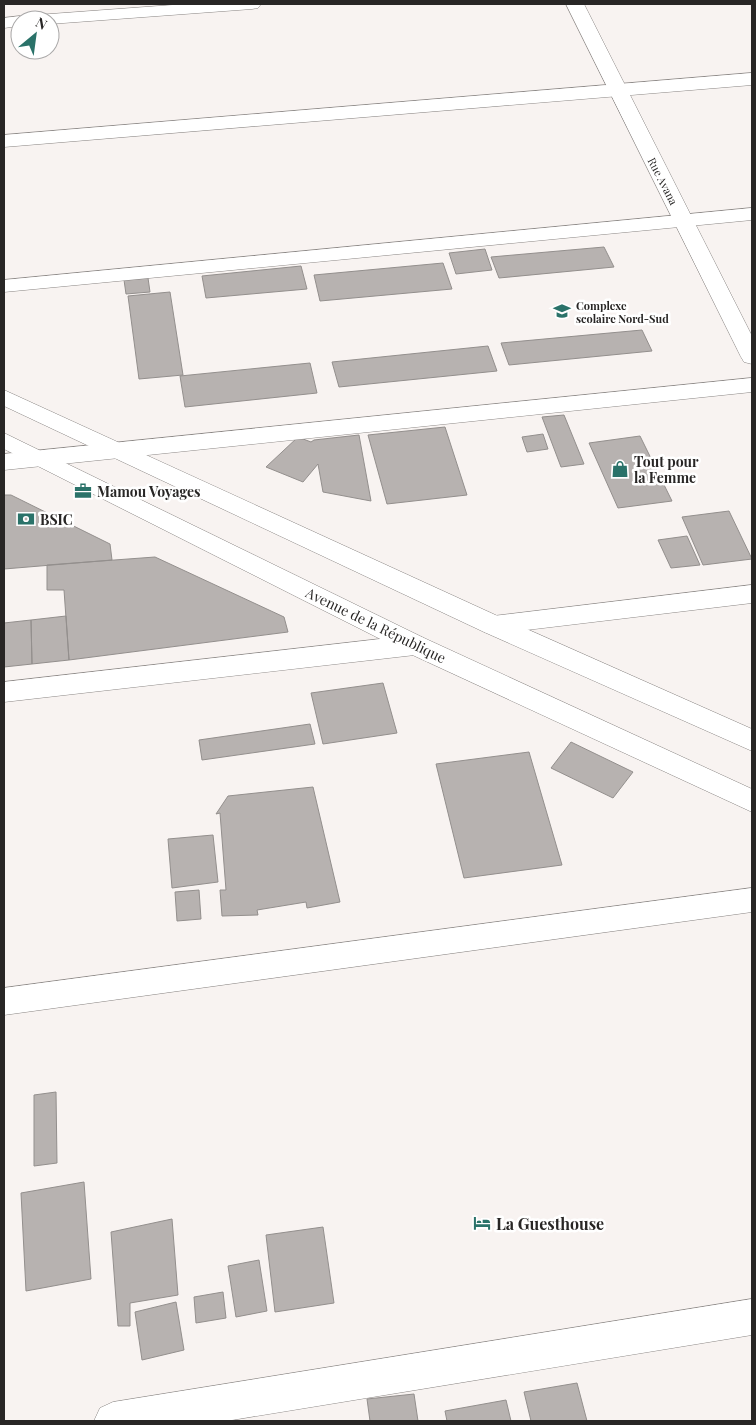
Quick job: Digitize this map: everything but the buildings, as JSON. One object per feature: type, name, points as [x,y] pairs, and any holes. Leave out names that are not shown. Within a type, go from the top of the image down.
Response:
[{"type":"street","points":[[60,18],[252,4]]},
{"type":"street","name":"Rue Avana","points":[[575,4],[752,357]]},
{"type":"street","points":[[4,141],[752,79]]},
{"type":"street","points":[[4,286],[752,214]]},
{"type":"street","points":[[4,462],[752,385]]},
{"type":"street","points":[[4,397],[493,624],[752,741]]},
{"type":"street","name":"Avenue de la République","points":[[4,440],[415,645],[752,801]]},
{"type":"street","points":[[493,624],[752,594]]},
{"type":"street","points":[[4,692],[415,645]]},
{"type":"street","points":[[4,1002],[752,900]]},
{"type":"street","points":[[114,1421],[752,1317]]},
{"type":"place","name":"Complexe scolaire Nord-Sud","points":[[562,311]]},
{"type":"place","name":"Tout pour la Femme","points":[[620,469]]},
{"type":"place","name":"Mamou Voyages","points":[[83,491]]},
{"type":"place","name":"BSIC","points":[[26,519]]},
{"type":"place","name":"La Guesthouse","points":[[482,1223]]}]
